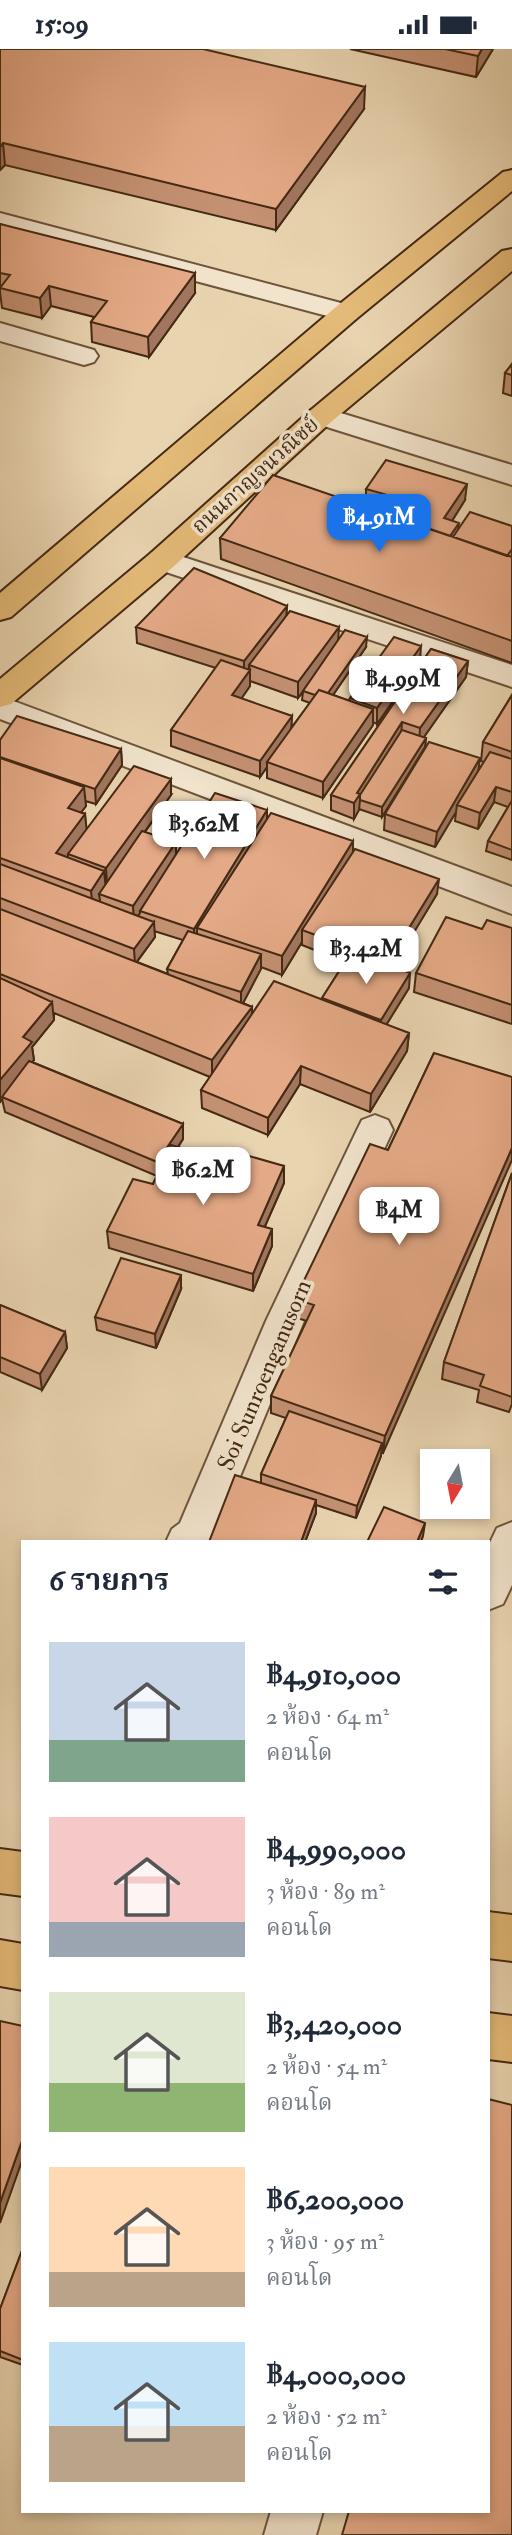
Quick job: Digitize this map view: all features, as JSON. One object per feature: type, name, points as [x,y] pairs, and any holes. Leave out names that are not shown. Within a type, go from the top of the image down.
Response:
[{"type":"main road","points":[[0,610],[346,313],[512,178]]},
{"type":"main road","name":"ถนนกาญจนวณิชย์","points":[[0,696],[162,559],[321,416],[509,264]]},
{"type":"main road","points":[[0,1871],[21,1874]]},
{"type":"main road","points":[[490,1935],[512,1938]]},
{"type":"main road","points":[[0,1963],[21,1967]]},
{"type":"main road","points":[[490,2036],[512,2039]]},
{"type":"street","points":[[0,221],[346,313]]},
{"type":"street","points":[[0,332],[84,356]]},
{"type":"street","points":[[321,416],[512,475]]},
{"type":"street","points":[[162,559],[512,676]]},
{"type":"street","points":[[0,707],[512,901]]},
{"type":"street","name":"Soi Sunroenganusorn","points":[[190,1540],[195,1536],[285,1321],[375,1130]]},
{"type":"street","points":[[490,1587],[512,1541]]},
{"type":"street","points":[[290,2535],[296,2513]]},
{"type":"building","points":[[0,49],[203,49],[365,87],[276,209],[3,143],[0,147]]},
{"type":"building","points":[[445,49],[482,49],[478,56]]},
{"type":"building","points":[[0,224],[195,273],[148,337],[91,322],[107,301],[49,286],[40,298],[0,288],[10,275],[0,273]]},
{"type":"building","points":[[512,364],[512,375],[505,373]]},
{"type":"building","points":[[386,460],[467,484],[444,518],[459,523],[450,536],[420,526],[426,517],[386,505],[391,496],[366,489]]},
{"type":"building","points":[[273,475],[512,557],[512,641],[220,538]]},
{"type":"building","points":[[470,512],[512,526],[512,549],[507,556],[453,537]]},
{"type":"building","points":[[194,568],[287,606],[244,661],[136,627]]},
{"type":"building","points":[[290,611],[339,627],[298,682],[249,665]]},
{"type":"building","points":[[345,630],[367,637],[328,693],[319,690],[315,695],[303,691]]},
{"type":"building","points":[[394,637],[421,646],[377,708],[350,698]]},
{"type":"building","points":[[431,649],[468,661],[420,728],[402,722],[357,793],[360,794],[354,803],[331,795]]},
{"type":"building","points":[[221,660],[250,670],[232,695],[292,716],[260,761],[171,730]]},
{"type":"building","points":[[319,690],[373,709],[323,782],[267,762]]},
{"type":"building","points":[[512,695],[512,752],[483,742]]},
{"type":"building","points":[[17,716],[121,749],[95,789],[0,757],[0,740]]},
{"type":"building","points":[[402,730],[426,738],[382,807],[360,800],[360,795]]},
{"type":"building","points":[[429,742],[480,758],[437,832],[385,814]]},
{"type":"building","points":[[490,752],[512,759],[512,792],[496,787],[480,813],[457,805]]},
{"type":"building","points":[[0,758],[84,787],[68,808],[85,814],[56,853],[104,871],[91,891],[0,858]]},
{"type":"building","points":[[134,766],[171,779],[106,868],[68,854]]},
{"type":"building","points":[[215,793],[267,810],[194,929],[140,911]]},
{"type":"building","points":[[512,803],[512,850],[488,841]]},
{"type":"building","points":[[271,813],[353,841],[282,956],[197,928]]},
{"type":"building","points":[[142,831],[176,842],[133,906],[99,894]]},
{"type":"building","points":[[355,849],[439,879],[388,962],[302,930]]},
{"type":"building","points":[[0,864],[154,922],[134,949],[0,898]]},
{"type":"building","points":[[0,909],[252,1007],[212,1060],[0,974]]},
{"type":"building","points":[[446,917],[482,929],[487,920],[512,928],[512,1005],[416,973]]},
{"type":"building","points":[[188,931],[261,954],[241,992],[167,969]]},
{"type":"building","points":[[352,951],[410,973],[381,1020],[322,998]]},
{"type":"building","points":[[0,978],[52,1002],[23,1037],[32,1042],[0,1080]]},
{"type":"building","points":[[274,981],[409,1033],[371,1094],[301,1066],[268,1118],[201,1090]]},
{"type":"building","points":[[434,1053],[512,1077],[512,1148],[385,1436],[271,1396],[314,1305],[295,1299],[370,1144],[388,1150]]},
{"type":"building","points":[[29,1061],[183,1124],[157,1162],[2,1097]]},
{"type":"building","points":[[171,1145],[220,1160],[225,1149],[284,1166],[258,1225],[272,1229],[253,1274],[107,1231],[133,1179],[153,1184]]},
{"type":"building","points":[[512,1173],[512,1397],[480,1386],[484,1375],[444,1362]]},
{"type":"building","points":[[121,1258],[181,1275],[155,1334],[95,1317]]},
{"type":"building","points":[[0,1305],[65,1332],[40,1374],[0,1357]]},
{"type":"building","points":[[289,1411],[382,1443],[357,1506],[261,1474]]},
{"type":"building","points":[[235,1475],[316,1500],[302,1540],[210,1540]]},
{"type":"building","points":[[384,1507],[425,1523],[418,1540],[368,1540]]},
{"type":"building","points":[[0,2021],[21,2026],[21,2144],[0,2203]]},
{"type":"building","points":[[490,2100],[512,2105],[512,2535],[342,2535],[348,2513],[490,2513]]},
{"type":"building","points":[[21,2253],[21,2359],[0,2351],[0,2309]]}]
